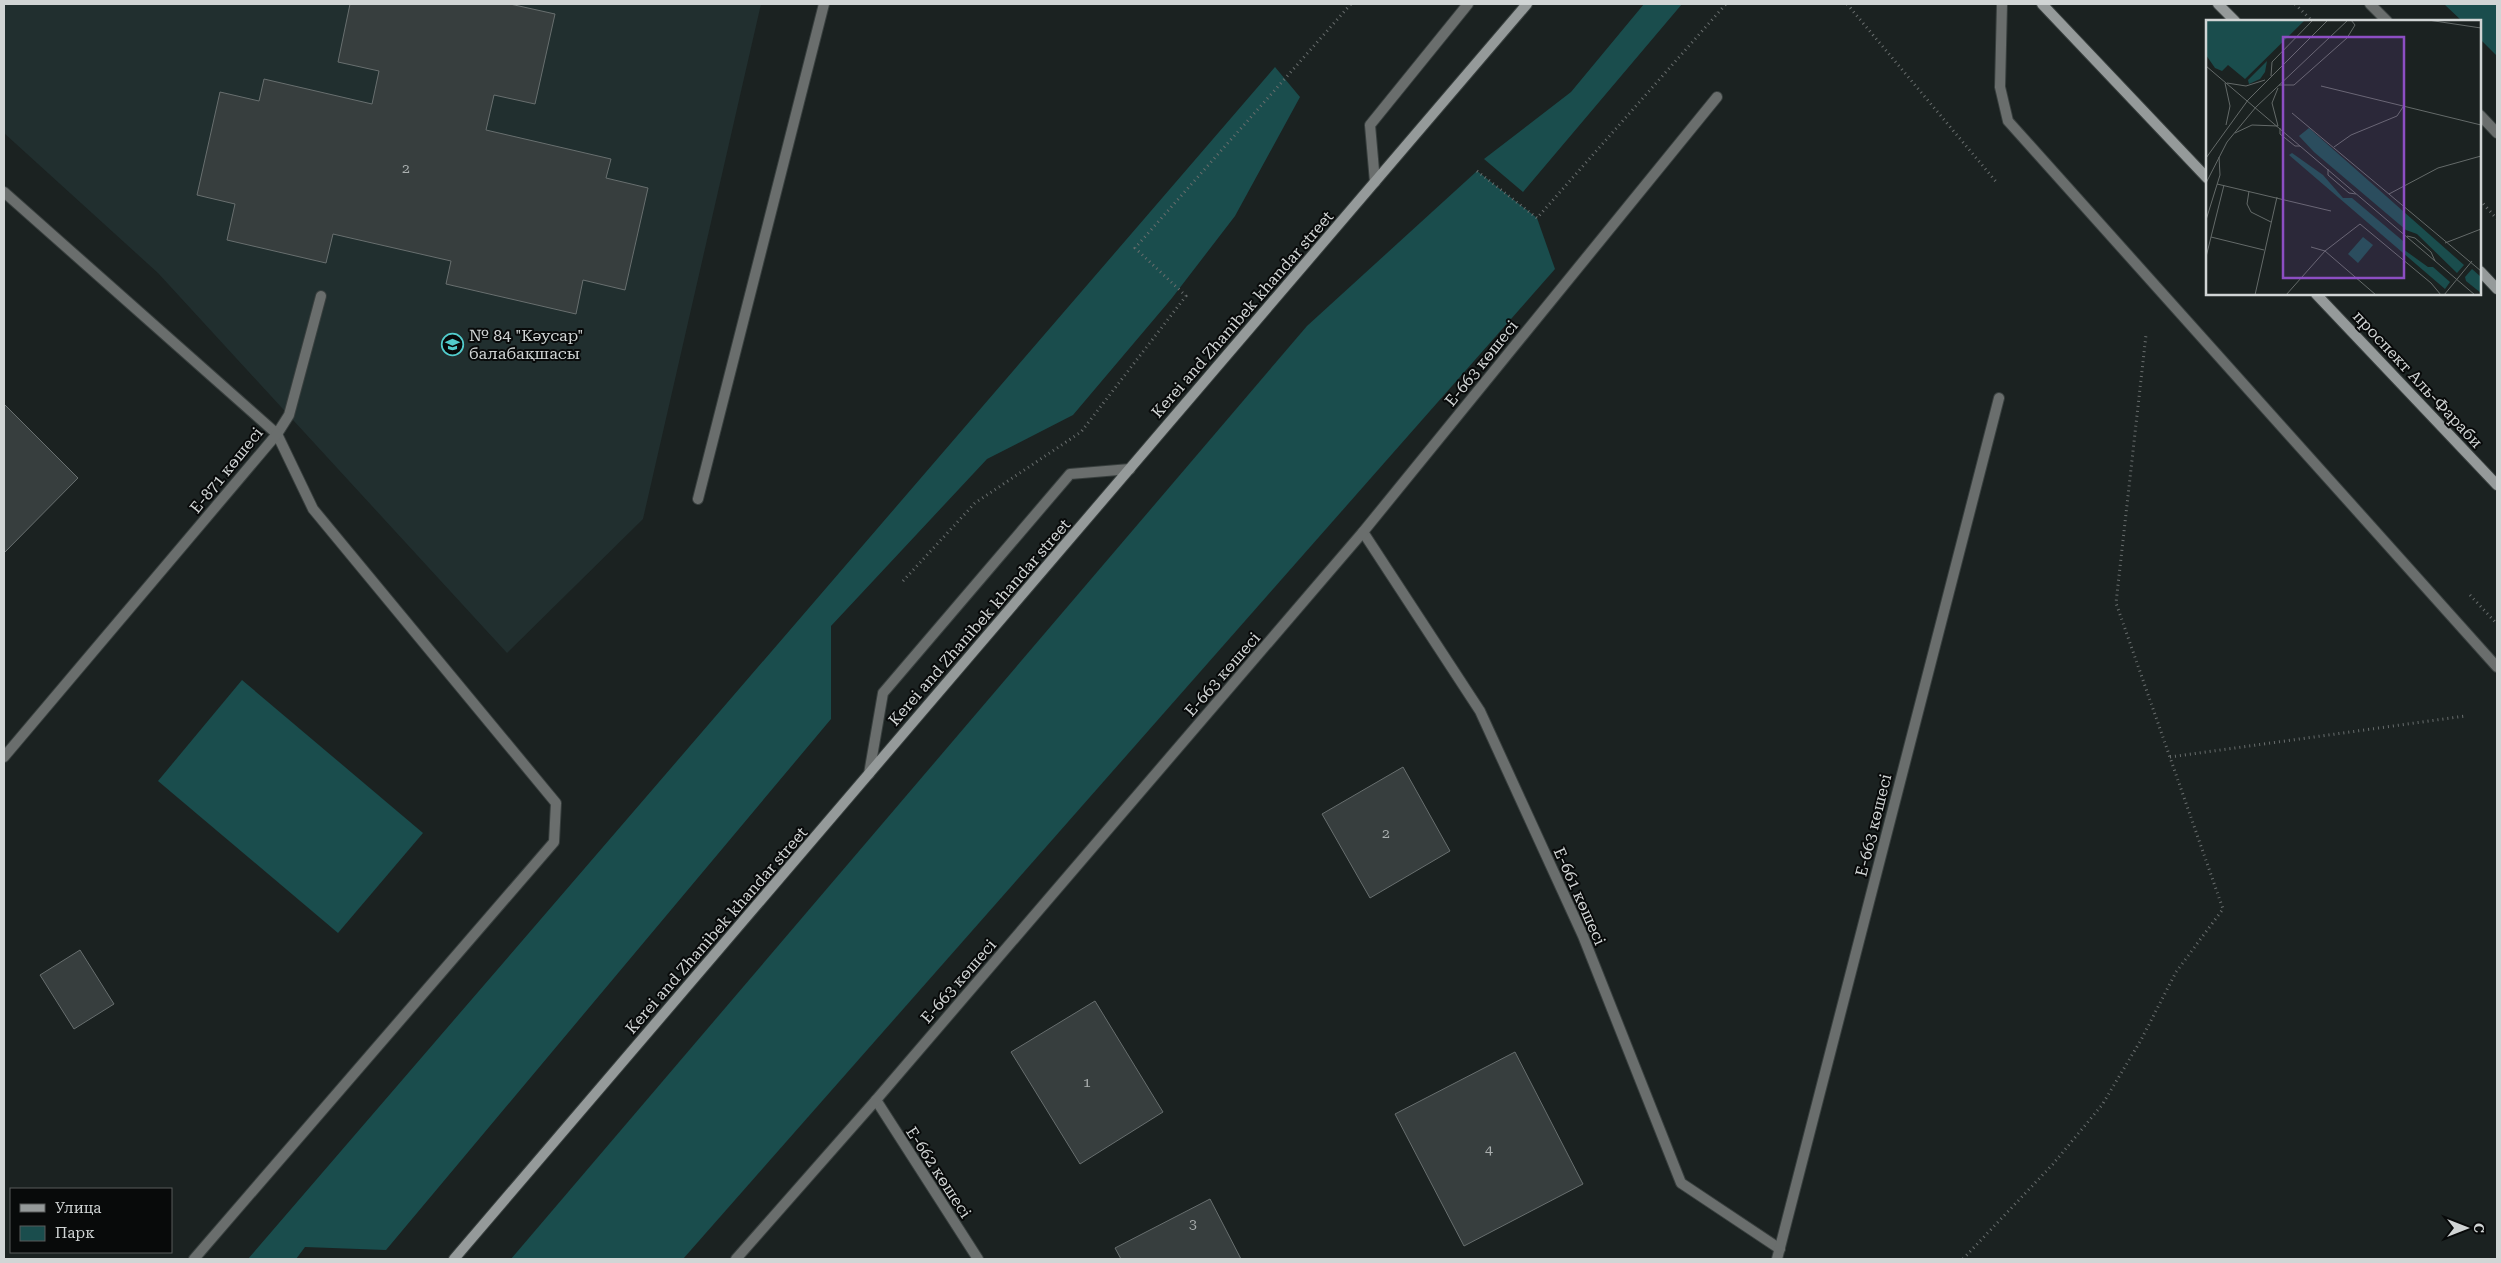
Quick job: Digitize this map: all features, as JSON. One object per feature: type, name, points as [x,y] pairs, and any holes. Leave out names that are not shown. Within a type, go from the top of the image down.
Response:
[{"type":"main road","name":"Kerei and Zhanibek khandar street","points":[[454,1259],[1527,4]]},
{"type":"main road","points":[[2042,4],[2206,177]]},
{"type":"main road","points":[[2218,4],[2234,20]]},
{"type":"main road","points":[[2481,272],[2497,289]]},
{"type":"main road","name":"проспект Аль-Фараби","points":[[2317,295],[2497,485]]},
{"type":"street","points":[[698,499],[824,4]]},
{"type":"street","points":[[1375,182],[1370,125],[1468,4]]},
{"type":"street","points":[[2002,4],[2000,87],[2008,121],[2497,667]]},
{"type":"street","points":[[2370,4],[2386,20]]},
{"type":"street","name":"Е-663 көшесі","points":[[736,1259],[876,1100],[1363,532],[1718,97]]},
{"type":"street","points":[[2481,116],[2497,133]]},
{"type":"street","name":"Е-871 көшесі","points":[[4,192],[277,434],[4,756]]},
{"type":"street","points":[[194,1259],[554,842],[556,803],[313,510],[277,434],[289,415],[321,296]]},
{"type":"street","name":"Е-663 көшесі","points":[[1779,1254],[1999,398]]},
{"type":"street","points":[[869,774],[884,692],[1063,482],[1070,474],[1130,469]]},
{"type":"street","name":"Е-661 көшесі","points":[[1363,532],[1480,710],[1583,936],[1681,1183],[1779,1254]]},
{"type":"street","name":"Е-662 көшесі","points":[[876,1100],[978,1259]]},
{"type":"path","points":[[903,581],[975,503],[1081,432],[1186,296],[1135,248],[1351,4]]},
{"type":"path","points":[[1477,172],[1537,218],[1726,4]]},
{"type":"path","points":[[1848,4],[1998,184]]},
{"type":"path","points":[[2296,4],[2311,20]]},
{"type":"path","points":[[2481,201],[2497,219]]},
{"type":"path","points":[[1963,1259],[2053,1164],[2102,1106],[2141,1040],[2176,972],[2223,909],[2116,603],[2146,335]]},
{"type":"path","points":[[2170,757],[2465,716]]},
{"type":"shaded area","name":"№ 84 \"Кәусар\" балабақшасы","points":[[4,4],[761,4],[643,519],[507,653],[158,273],[4,133]]},
{"type":"green space","points":[[1644,4],[1682,4],[1523,192],[1484,159],[1571,92]]},
{"type":"green space","points":[[2444,4],[2497,4],[2497,56],[2481,40],[2481,20],[2461,20]]},
{"type":"green space","points":[[1275,67],[1300,97],[1235,216],[1172,298],[1073,415],[987,459],[831,626],[831,719],[386,1250],[305,1247],[296,1259],[248,1259]]},
{"type":"green space","points":[[1477,171],[1537,218],[1555,269],[683,1259],[511,1259],[1307,326]]},
{"type":"green space","points":[[242,680],[423,833],[338,933],[158,781]]},
{"type":"building","points":[[350,4],[510,4],[555,14],[535,104],[494,95],[486,130],[611,159],[606,178],[648,188],[625,290],[583,280],[576,314],[446,284],[451,261],[333,234],[326,263],[227,240],[235,204],[197,195],[220,92],[259,101],[264,79],[372,104],[379,71],[338,62]]},
{"type":"building","points":[[4,404],[78,478],[4,553]]},
{"type":"building","points":[[1403,767],[1450,851],[1370,898],[1322,814]]},
{"type":"building","points":[[80,950],[114,1004],[74,1029],[40,975]]},
{"type":"building","points":[[1095,1001],[1163,1112],[1080,1164],[1011,1052]]},
{"type":"building","points":[[1515,1052],[1583,1184],[1464,1246],[1395,1114]]},
{"type":"building","points":[[1210,1199],[1241,1259],[1121,1259],[1115,1248]]},
{"type":"place","name":"№ 84 \"Кәусар\" балабақшасы","points":[[453,344]]}]
